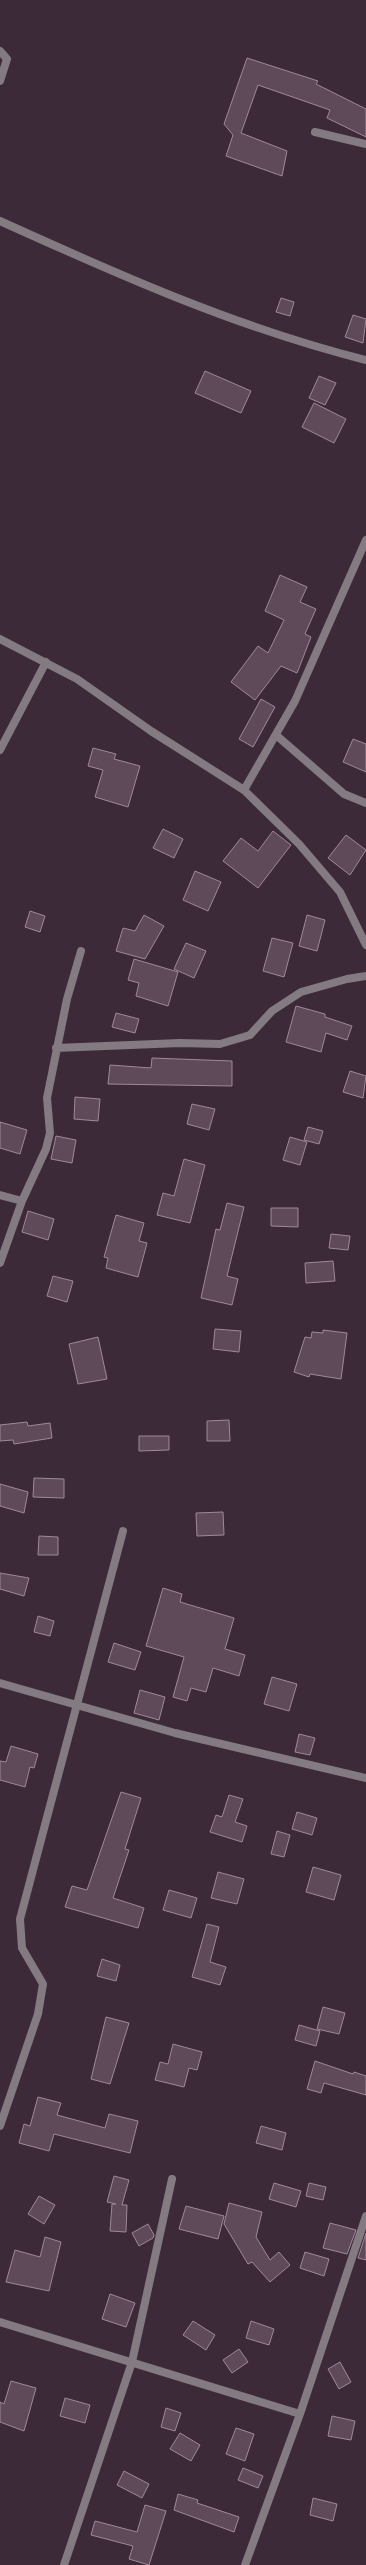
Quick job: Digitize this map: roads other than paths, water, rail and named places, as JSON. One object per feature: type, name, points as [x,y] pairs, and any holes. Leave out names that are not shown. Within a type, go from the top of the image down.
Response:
[{"type":"street","points":[[0,50],[7,59],[0,81]]},
{"type":"street","points":[[315,132],[366,144]]},
{"type":"street","points":[[0,221],[154,290],[308,346],[366,360]]},
{"type":"street","points":[[244,790],[295,701],[366,540]]},
{"type":"street","points":[[0,639],[78,678],[151,731],[244,790],[299,844],[340,892],[366,945]]},
{"type":"street","points":[[0,750],[46,662]]},
{"type":"street","points":[[276,735],[344,794],[366,803]]},
{"type":"street","points":[[0,1263],[22,1201],[46,1149],[50,1133],[47,1098],[67,999],[80,951]]},
{"type":"street","points":[[56,1048],[180,1043],[220,1044],[250,1035],[272,1011],[302,992],[347,979],[366,976]]},
{"type":"street","points":[[0,1195],[22,1201]]},
{"type":"street","points":[[0,2126],[38,2014],[43,1984],[22,1948],[20,1919],[75,1704],[123,1530]]},
{"type":"street","points":[[0,1683],[175,1733],[366,1778]]},
{"type":"street","points":[[64,2565],[132,2362],[172,2179]]},
{"type":"street","points":[[245,2565],[300,2414],[366,2216]]},
{"type":"street","points":[[0,2322],[300,2414]]}]
